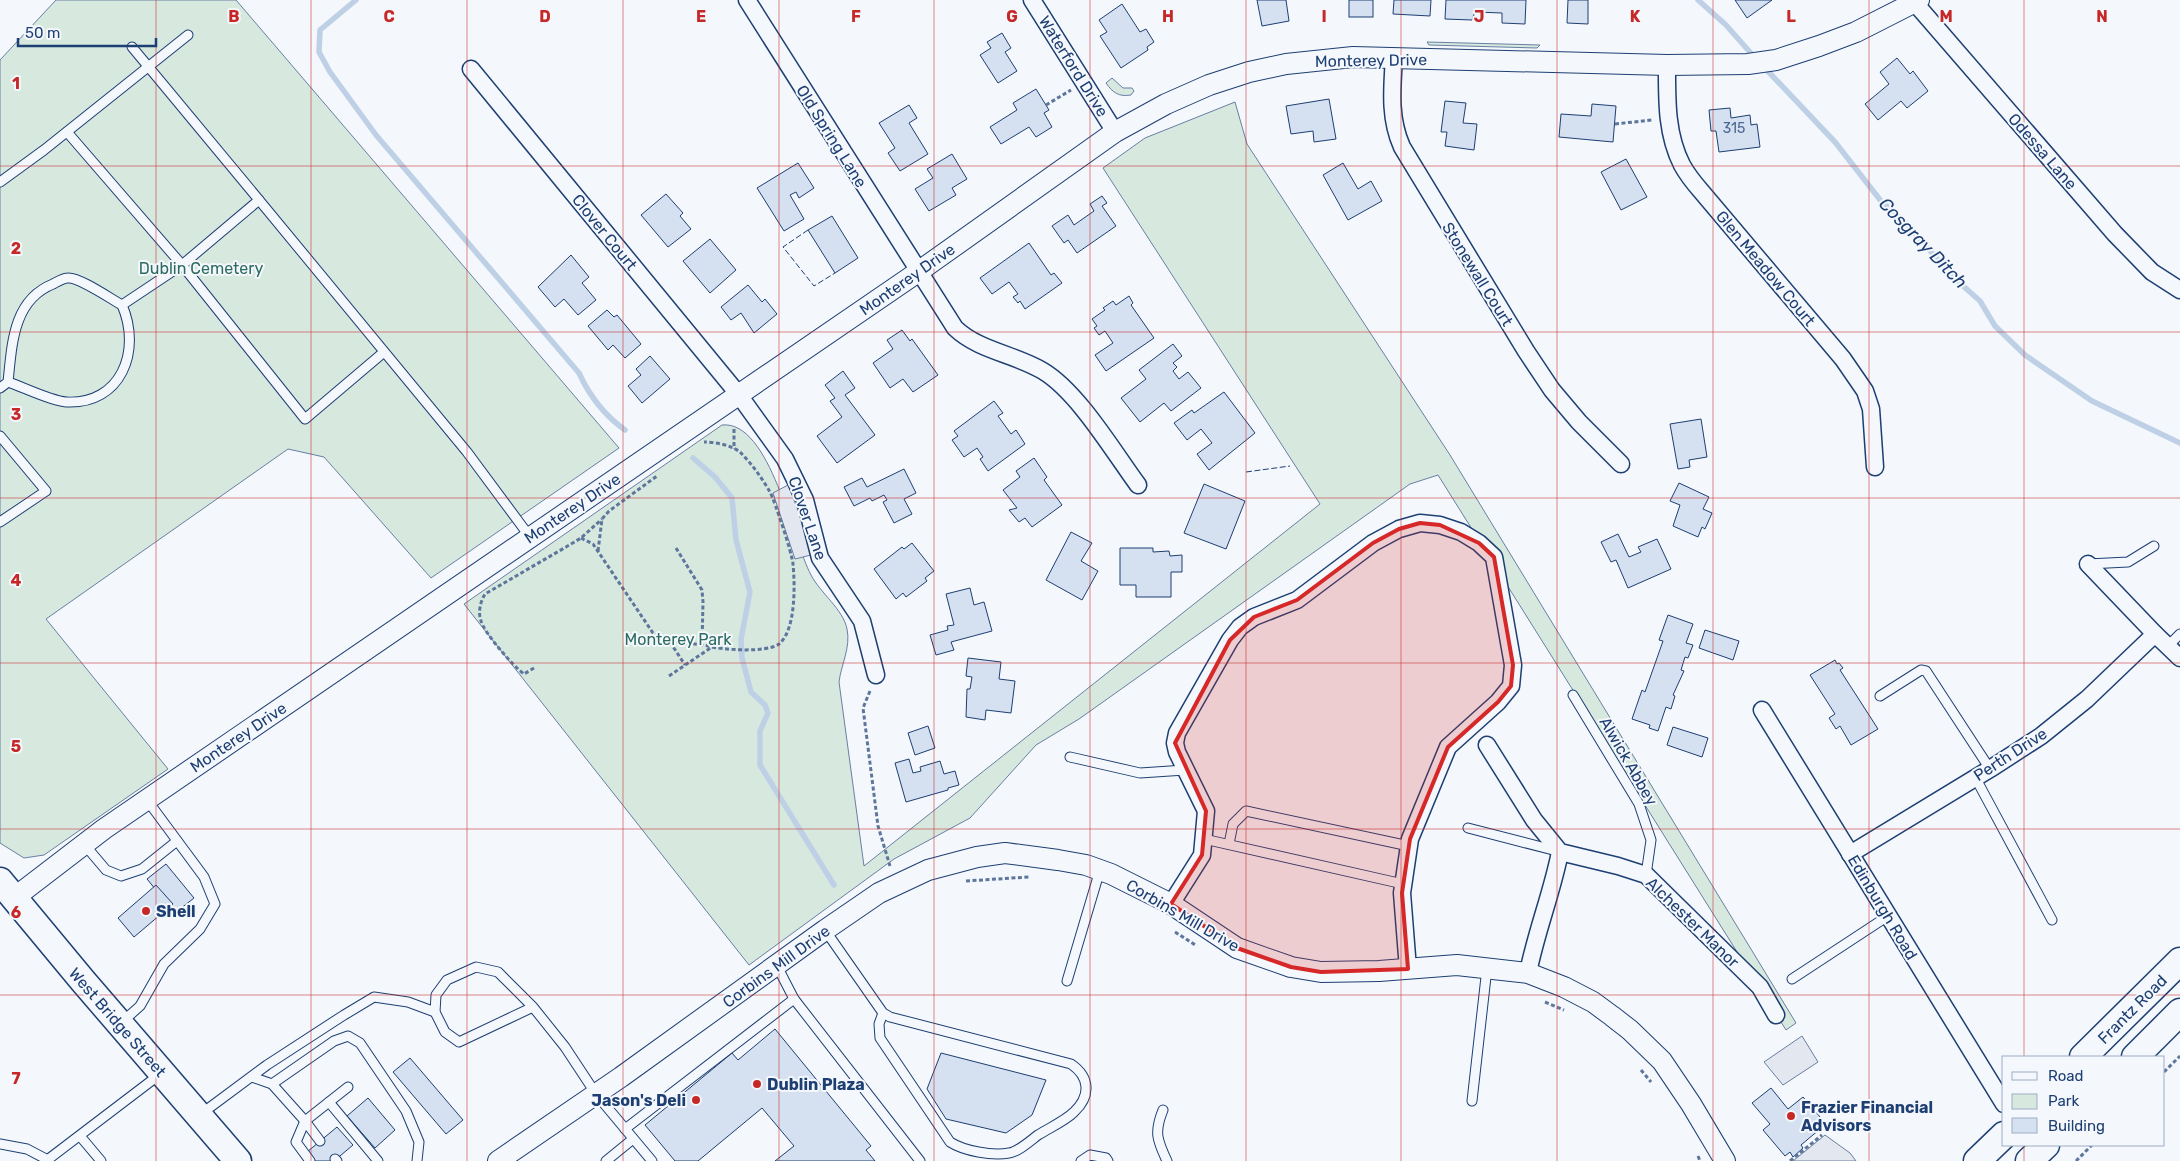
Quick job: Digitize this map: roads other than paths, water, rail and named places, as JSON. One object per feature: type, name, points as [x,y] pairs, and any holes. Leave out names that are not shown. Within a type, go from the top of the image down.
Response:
[{"type":"main road","name":"West Bridge Street","points":[[7,889],[238,1161]]},
{"type":"main road","name":"Frantz Road","points":[[2084,1056],[2180,960]]},
{"type":"main road","points":[[2136,1056],[2180,1012]]},
{"type":"main road","points":[[1977,1161],[2002,1137]]},
{"type":"street","name":"Old Spring Lane","points":[[747,0],[954,328],[973,342],[1029,362],[1060,383],[1073,396],[1138,485]]},
{"type":"street","name":"Waterford Drive","points":[[1032,0],[1116,132]]},
{"type":"street","name":"Monterey Drive","points":[[7,889],[84,844],[918,272],[1116,132],[1175,100],[1209,85],[1249,72],[1319,59],[1353,57],[1667,65],[1748,64],[1776,60],[1856,32],[1917,1]]},
{"type":"street","name":"Odessa Lane","points":[[1917,1],[2115,234],[2152,272],[2180,290]]},
{"type":"street","name":"Stonewall Court","points":[[1394,58],[1393,119],[1402,147],[1510,326],[1552,390],[1579,422],[1621,464]]},
{"type":"street","name":"Glen Meadow Court","points":[[1667,65],[1668,117],[1673,144],[1682,166],[1700,191],[1843,359],[1865,390],[1871,409],[1875,467]]},
{"type":"street","name":"Clover Court","points":[[471,69],[739,395]]},
{"type":"street","name":"Clover Lane","points":[[739,395],[785,459],[797,481],[805,500],[819,548],[820,558],[862,621],[876,675]]},
{"type":"street","points":[[1171,904],[1202,855],[1206,811],[1176,752],[1177,733],[1230,640],[1240,627],[1254,617],[1297,600],[1374,543],[1399,530],[1420,523],[1440,525],[1461,532],[1479,543],[1494,557],[1513,665],[1511,686],[1498,702],[1448,747],[1409,846],[1402,893],[1408,969]]},
{"type":"street","points":[[2088,564],[2180,658]]},
{"type":"street","name":"Perth Drive","points":[[1850,854],[1975,777],[1990,770],[2041,736],[2087,699],[2155,634]]},
{"type":"street","name":"Edinburgh Road","points":[[1762,710],[2002,1101]]},
{"type":"street","points":[[1486,745],[1534,820],[1560,852],[1554,883],[1531,956],[1528,973]]},
{"type":"street","name":"Alchester Manor","points":[[1560,852],[1646,875],[1760,986],[1776,1015]]},
{"type":"street","name":"Corbins Mill Drive","points":[[498,1161],[596,1094],[825,930],[879,894],[928,870],[977,857],[1005,853],[1058,860],[1100,870],[1171,904],[1237,948],[1291,967],[1321,972],[1457,965],[1528,973],[1564,987],[1593,1002],[1630,1030],[1662,1061],[1725,1161]]},
{"type":"lane","points":[[0,182],[67,132],[188,35]]},
{"type":"lane","points":[[132,47],[467,452],[530,537]]},
{"type":"lane","points":[[67,132],[182,265],[305,419],[384,352]]},
{"type":"lane","points":[[122,305],[182,265],[259,200]]},
{"type":"lane","points":[[68,278],[80,282],[122,305],[126,314],[130,343],[127,363],[120,377],[104,394],[85,401],[64,402],[4,385],[19,314],[30,299],[43,288],[68,278]]},
{"type":"lane","points":[[0,436],[46,491],[0,522]]},
{"type":"lane","points":[[2088,564],[2128,562],[2154,546]]},
{"type":"lane","points":[[2168,646],[2180,634]]},
{"type":"lane","points":[[1880,696],[1921,670],[1926,670],[1990,770]]},
{"type":"lane","name":"Alwick Abbey","points":[[1573,695],[1639,804],[1651,840],[1646,875]]},
{"type":"lane","points":[[1070,757],[1140,773],[1186,770]]},
{"type":"lane","points":[[1975,777],[2052,920]]},
{"type":"lane","points":[[120,1023],[140,1006],[164,964],[200,929],[215,904],[204,877],[146,800]]},
{"type":"lane","points":[[1228,844],[1234,824],[1246,811],[1409,846]]},
{"type":"lane","name":"Alchester Manor","points":[[1468,828],[1560,852]]},
{"type":"lane","points":[[1204,839],[1404,884]]},
{"type":"lane","points":[[84,844],[106,870],[121,876],[142,869],[177,841]]},
{"type":"lane","points":[[1067,981],[1100,870]]},
{"type":"lane","points":[[1792,979],[1888,916]]},
{"type":"lane","points":[[825,930],[884,1013],[890,1017],[1071,1064],[1082,1071],[1087,1085],[1082,1099],[1074,1112],[1011,1153],[995,1153],[958,1147],[950,1142],[880,1038],[879,1024],[884,1013]]},
{"type":"lane","points":[[777,966],[794,999],[920,1161]]},
{"type":"lane","points":[[533,1007],[459,1042],[445,1032],[435,1012],[436,995],[447,980],[476,967],[498,972],[533,1007],[565,1047],[596,1094],[652,1161]]},
{"type":"lane","points":[[1472,1101],[1486,968]]},
{"type":"lane","points":[[199,1116],[252,1076],[344,1014],[374,997],[408,1002],[435,1012]]},
{"type":"lane","points":[[625,1129],[794,999]]},
{"type":"lane","points":[[272,1084],[334,1041],[348,1036],[360,1043],[406,1111],[420,1142],[417,1161]]},
{"type":"lane","points":[[0,1144],[27,1149],[47,1160],[162,1073]]},
{"type":"lane","points":[[252,1076],[272,1084],[320,1141]]},
{"type":"lane","points":[[310,1161],[296,1142],[305,1121],[348,1087]]},
{"type":"lane","points":[[329,1102],[378,1161]]},
{"type":"lane","points":[[1164,1110],[1157,1125],[1158,1140],[1167,1161]]},
{"type":"lane","points":[[80,1136],[101,1161]]},
{"type":"lane","points":[[606,1161],[633,1139]]},
{"type":"lane","points":[[1081,1161],[1090,1155],[1106,1158],[1108,1161]]},
{"type":"waterway","points":[[356,0],[320,30],[319,52],[330,72],[376,135],[579,373],[598,405],[625,430]]},
{"type":"waterway","name":"Cosgray Ditch","points":[[1698,0],[1726,25],[1756,59]]},
{"type":"waterway","name":"Cosgray Ditch","points":[[1763,66],[1835,142],[1881,201],[1905,222],[1952,276],[1980,301],[1995,326],[2025,355],[2092,401],[2180,443]]},
{"type":"waterway","points":[[693,458],[715,477],[732,498],[736,540],[750,592],[741,639],[742,658],[751,692],[765,705],[768,713],[760,731],[760,765],[834,885]]},
{"type":"place","name":"Shell","points":[[146,911]]},
{"type":"place","name":"Dublin Plaza","points":[[757,1084]]},
{"type":"place","name":"Jason's Deli","points":[[696,1100]]},
{"type":"place","name":"Frazier Financial Advisors","points":[[1791,1116]]},
{"type":"park label","name":"Dublin Cemetery","points":[[201,268]]},
{"type":"park label","name":"Monterey Park","points":[[678,639]]}]
